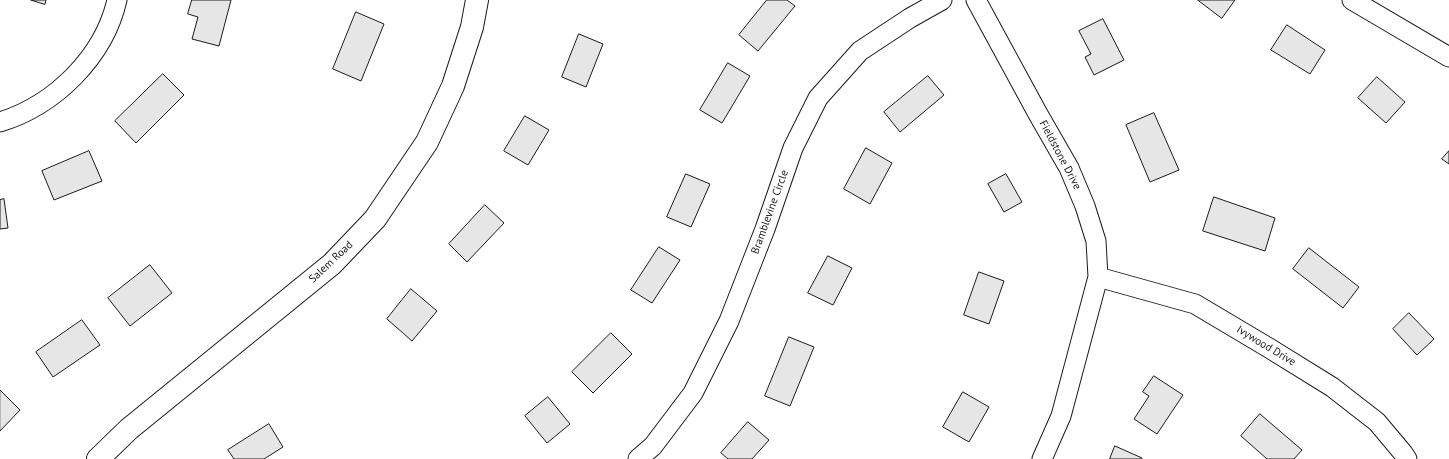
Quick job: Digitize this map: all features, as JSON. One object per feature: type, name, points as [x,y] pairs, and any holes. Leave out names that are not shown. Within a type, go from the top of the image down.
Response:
[{"type":"street","points":[[0,122],[12,118],[40,104],[65,86],[86,63],[103,37],[117,0]]},
{"type":"street","name":"Salem Road","points":[[98,459],[129,429],[332,264],[375,219],[427,142],[453,86],[472,27],[477,0]]},
{"type":"street","name":"Bramblevine Circle","points":[[638,459],[653,446],[694,393],[729,322],[766,229],[793,148],[818,98],[860,51],[910,18],[942,0]]},
{"type":"street","name":"Fieldstone Drive","points":[[976,0],[1069,168],[1085,206],[1096,241],[1098,277],[1060,416],[1042,459]]},
{"type":"street","points":[[1352,0],[1449,57]]},
{"type":"street","name":"Ivywood Drive","points":[[1098,277],[1195,304],[1337,391],[1377,422],[1407,459]]},
{"type":"building","points":[[31,0],[46,0],[45,4]]},
{"type":"building","points":[[192,0],[231,0],[219,46],[192,39],[198,17],[188,14]]},
{"type":"building","points":[[767,0],[787,0],[795,6],[758,51],[739,35]]},
{"type":"building","points":[[1198,0],[1235,0],[1222,18]]},
{"type":"building","points":[[356,12],[384,24],[361,81],[333,69]]},
{"type":"building","points":[[1103,19],[1124,60],[1094,75],[1085,57],[1091,54],[1079,31]]},
{"type":"building","points":[[1287,25],[1325,50],[1310,74],[1271,50]]},
{"type":"building","points":[[579,34],[603,44],[586,87],[562,77]]},
{"type":"building","points":[[728,63],[750,76],[722,123],[700,110]]},
{"type":"building","points":[[163,74],[184,95],[136,143],[115,121]]},
{"type":"building","points":[[928,76],[944,95],[900,132],[884,112]]},
{"type":"building","points":[[1377,77],[1405,102],[1386,123],[1358,98]]},
{"type":"building","points":[[1154,113],[1179,170],[1150,182],[1126,125]]},
{"type":"building","points":[[525,116],[549,130],[528,165],[504,151]]},
{"type":"building","points":[[866,148],[892,163],[870,204],[844,189]]},
{"type":"building","points":[[89,151],[102,181],[54,200],[42,171]]},
{"type":"building","points":[[1449,151],[1449,164],[1442,159]]},
{"type":"building","points":[[686,174],[710,184],[691,227],[667,217]]},
{"type":"building","points":[[1006,174],[1022,202],[1004,212],[988,184]]},
{"type":"building","points":[[1214,197],[1275,218],[1265,251],[1203,231]]},
{"type":"building","points":[[4,199],[8,228],[0,229],[0,200]]},
{"type":"building","points":[[485,205],[504,223],[467,262],[449,244]]},
{"type":"building","points":[[659,247],[680,260],[652,303],[631,290]]},
{"type":"building","points":[[1309,248],[1359,287],[1343,308],[1293,269]]},
{"type":"building","points":[[828,256],[852,268],[833,305],[808,293]]},
{"type":"building","points":[[150,265],[172,293],[130,326],[108,298]]},
{"type":"building","points":[[979,272],[1004,281],[989,324],[964,315]]},
{"type":"building","points":[[411,289],[437,311],[412,341],[387,319]]},
{"type":"building","points":[[1409,313],[1434,339],[1417,355],[1393,329]]},
{"type":"building","points":[[82,320],[100,345],[53,377],[36,352]]},
{"type":"building","points":[[611,333],[632,354],[593,393],[572,372]]},
{"type":"building","points":[[789,337],[814,347],[790,406],[765,396]]},
{"type":"building","points":[[1154,376],[1183,395],[1157,434],[1134,419],[1149,396],[1143,392]]},
{"type":"building","points":[[0,390],[20,410],[0,431]]},
{"type":"building","points":[[963,392],[989,407],[969,442],[943,427]]},
{"type":"building","points":[[548,397],[570,424],[547,443],[525,416]]},
{"type":"building","points":[[1260,414],[1302,450],[1294,459],[1267,459],[1241,436]]},
{"type":"building","points":[[748,422],[769,440],[752,459],[728,459],[721,453]]},
{"type":"building","points":[[269,424],[283,447],[264,459],[234,459],[228,450]]},
{"type":"building","points":[[1115,446],[1142,458],[1142,459],[1110,459]]}]
